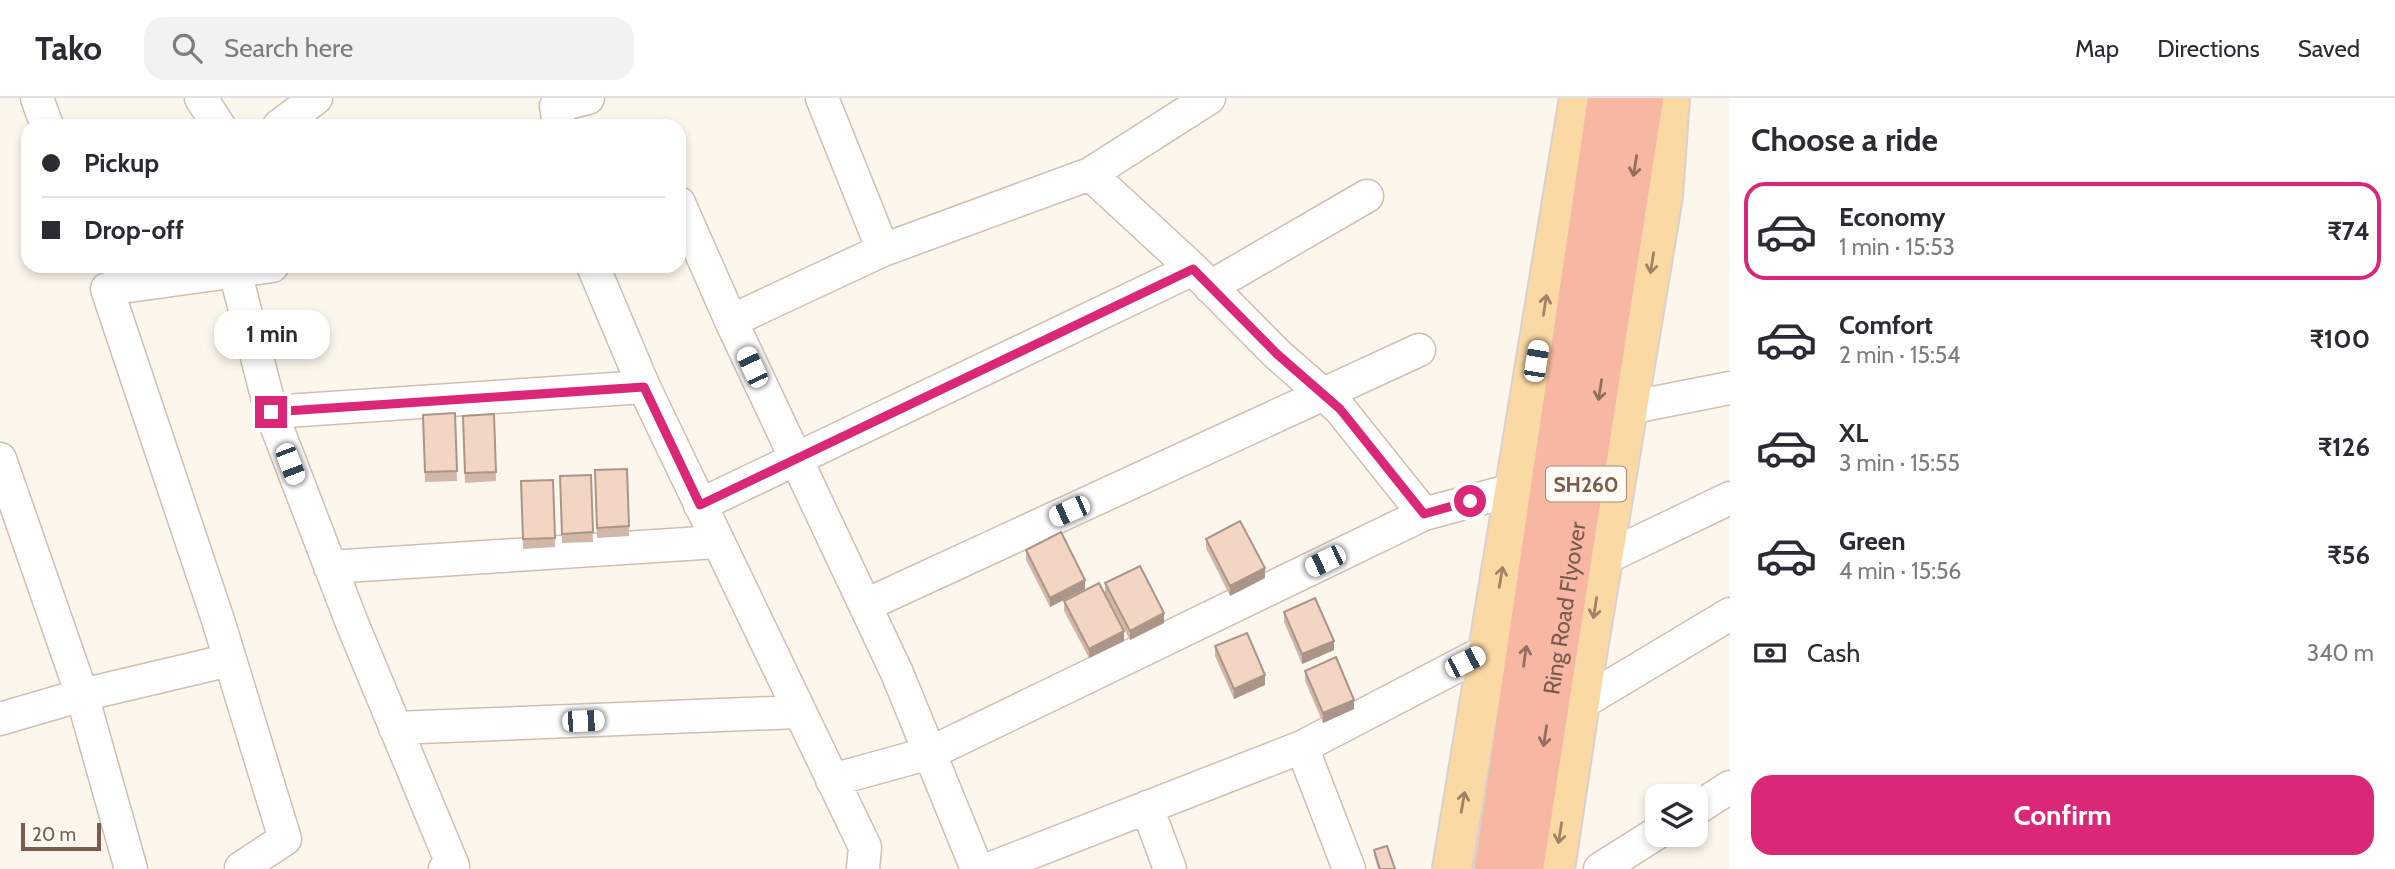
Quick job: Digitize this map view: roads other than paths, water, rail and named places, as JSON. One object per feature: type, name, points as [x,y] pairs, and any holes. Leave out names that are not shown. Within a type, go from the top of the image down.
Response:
[{"type":"highway","name":"Ring Road Flyover","points":[[1494,869],[1607,98]]},
{"type":"highway","name":"Ring Road Flyover","points":[[1524,869],[1644,98]]},
{"type":"main road","points":[[1452,869],[1579,98]]},
{"type":"main road","points":[[1555,869],[1663,196],[1670,98]]},
{"type":"street","points":[[37,98],[44,119]]},
{"type":"street","points":[[201,98],[214,119]]},
{"type":"street","points":[[288,119],[316,98]]},
{"type":"street","points":[[556,110],[588,98]]},
{"type":"street","points":[[822,98],[883,250]]},
{"type":"street","points":[[731,321],[883,250],[1090,173],[1209,98]]},
{"type":"street","points":[[1090,173],[1202,278],[1277,354],[1340,409],[1424,514]]},
{"type":"street","points":[[700,505],[1202,278],[1367,196]]},
{"type":"street","points":[[686,219],[796,461],[866,605],[977,869]]},
{"type":"street","points":[[197,273],[102,278],[230,660],[285,839],[241,869]]},
{"type":"street","points":[[236,273],[271,412],[330,567],[454,868]]},
{"type":"street","points":[[596,273],[644,387],[865,847],[863,869]]},
{"type":"street","points":[[866,605],[1419,350]]},
{"type":"street","points":[[271,412],[644,387]]},
{"type":"street","points":[[1628,408],[1730,388]]},
{"type":"street","points":[[0,459],[82,695],[131,869]]},
{"type":"street","points":[[832,780],[930,753],[1424,514],[1516,489]]},
{"type":"street","points":[[1603,559],[1730,498]]},
{"type":"street","points":[[330,567],[717,542]]},
{"type":"street","points":[[1580,704],[1730,614]]},
{"type":"street","points":[[989,869],[1302,747],[1489,650]]},
{"type":"street","points":[[0,719],[82,695],[230,660]]},
{"type":"street","points":[[395,728],[798,712]]},
{"type":"street","points":[[1302,747],[1349,869]]},
{"type":"street","points":[[1708,801],[1730,787]]},
{"type":"street","points":[[1147,807],[1170,869]]},
{"type":"street","points":[[1600,869],[1645,841]]}]
